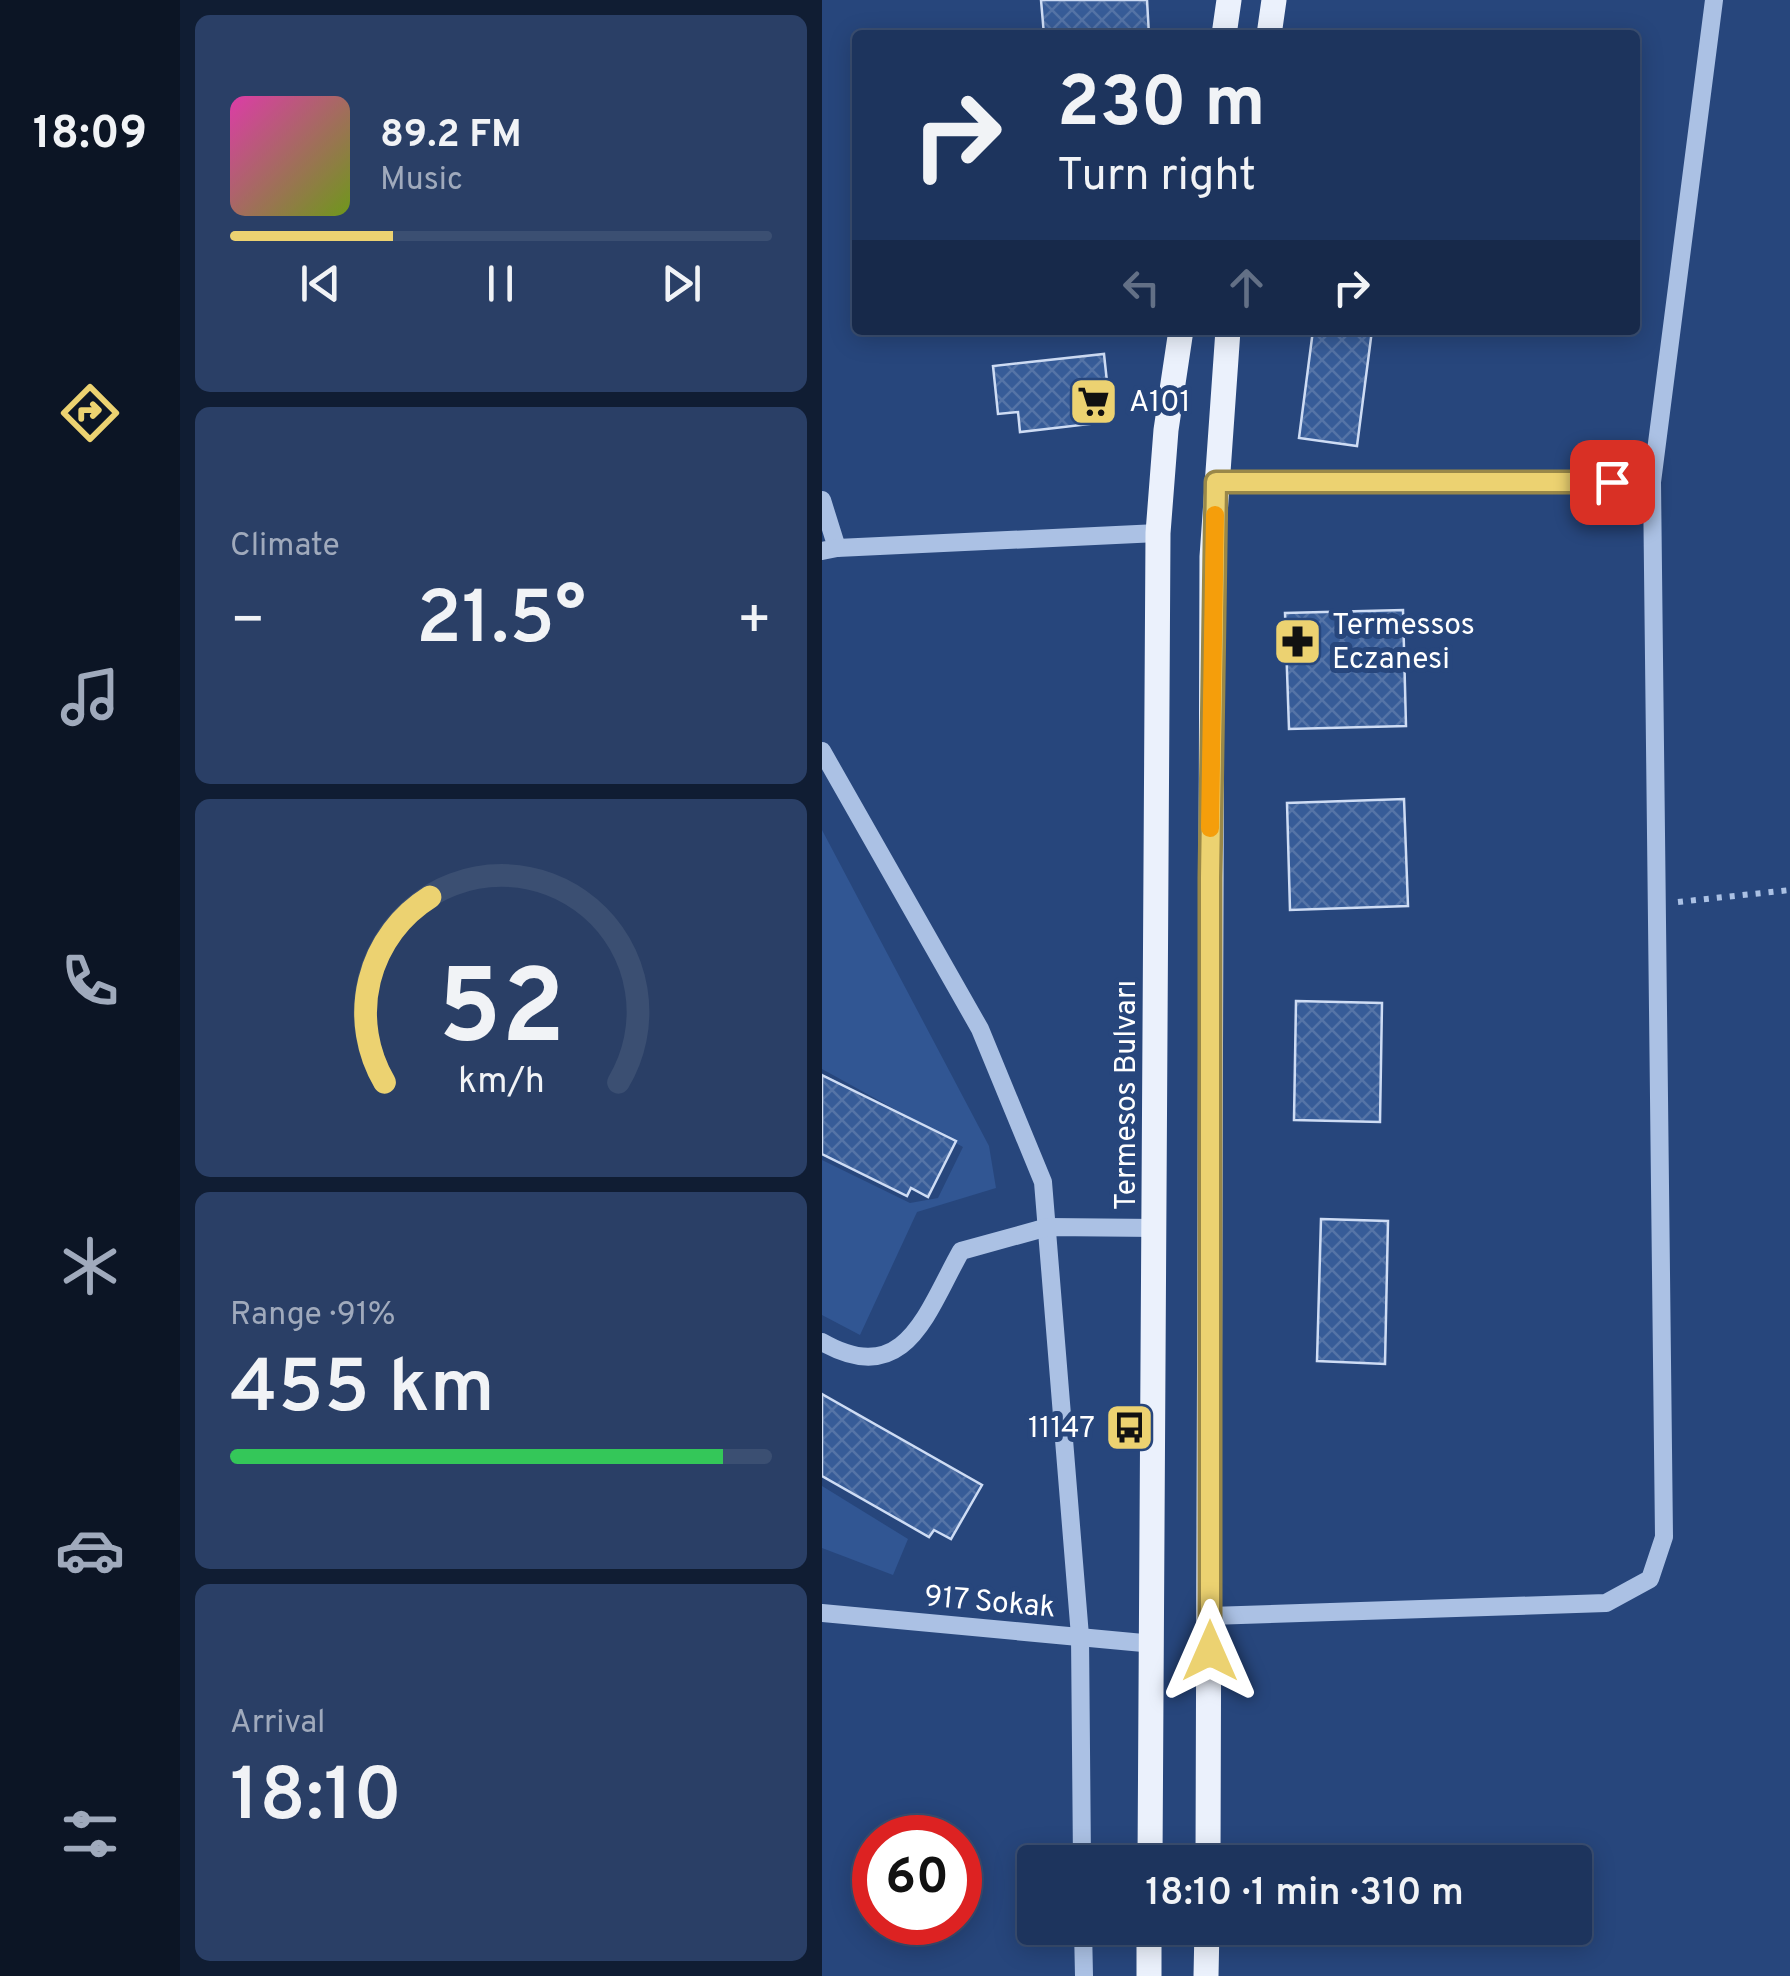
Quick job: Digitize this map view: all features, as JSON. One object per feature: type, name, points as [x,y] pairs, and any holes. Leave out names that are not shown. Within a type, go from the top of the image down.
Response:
[{"type":"main road","points":[[1225,30],[1228,0]]},
{"type":"main road","points":[[1271,30],[1274,0]]},
{"type":"main road","name":"Termesos Bulvarı","points":[[1150,1845],[1157,1228],[1158,533],[1166,430],[1180,335]]},
{"type":"main road","points":[[1208,1845],[1210,878],[1216,482],[1228,335]]},
{"type":"main road","points":[[1148,1976],[1149,1945]]},
{"type":"main road","points":[[1206,1976],[1207,1945]]},
{"type":"street","points":[[1210,1616],[1606,1603],[1650,1579],[1664,1536],[1652,482],[1714,0]]},
{"type":"street","points":[[1216,482],[1652,482]]},
{"type":"street","points":[[822,500],[830,550],[1158,533]]},
{"type":"street","points":[[822,751],[980,1029],[1044,1182],[1080,1636],[1082,1845]]},
{"type":"street","points":[[822,1342],[844,1354],[888,1355],[912,1340],[962,1251],[1048,1227],[1157,1228]]},
{"type":"street","name":"917 Sokak","points":[[822,1614],[1154,1644]]},
{"type":"street","points":[[1083,1945],[1084,1976]]},
{"type":"path","points":[[1656,904],[1790,890]]},
{"type":"shaded area","points":[[822,830],[989,1146],[996,1188],[917,1212],[860,1335],[822,1315],[822,1160],[910,1203],[938,1198],[963,1147],[822,1069]]},
{"type":"shaded area","points":[[822,1486],[908,1539],[893,1575],[822,1548]]},
{"type":"building","points":[[1041,0],[1147,0],[1149,30],[1044,30]]},
{"type":"building","points":[[1312,335],[1371,335],[1357,446],[1299,438]]},
{"type":"building","points":[[1104,354],[1110,410],[1089,413],[1090,424],[1020,432],[1018,412],[998,414],[993,366]]},
{"type":"building","points":[[1403,610],[1406,726],[1289,729],[1285,613]]},
{"type":"building","points":[[1404,799],[1408,906],[1290,910],[1287,803]]},
{"type":"building","points":[[1296,1001],[1382,1003],[1380,1122],[1294,1120]]},
{"type":"building","points":[[822,1075],[956,1141],[928,1197],[911,1188],[907,1196],[822,1154]]},
{"type":"building","points":[[1321,1219],[1388,1221],[1385,1364],[1317,1361]]},
{"type":"building","points":[[822,1394],[982,1485],[951,1539],[934,1530],[929,1537],[822,1476]]},
{"type":"slow traffic","points":[[1210,828],[1215,515]]},
{"type":"place","name":"A101","points":[[1094,401]]},
{"type":"place","name":"Termessos Eczanesi","points":[[1297,641]]},
{"type":"place","name":"11147","points":[[1130,1427]]},
{"type":"route","points":[[1210,1651],[1210,878],[1216,482],[1612,482]]}]
